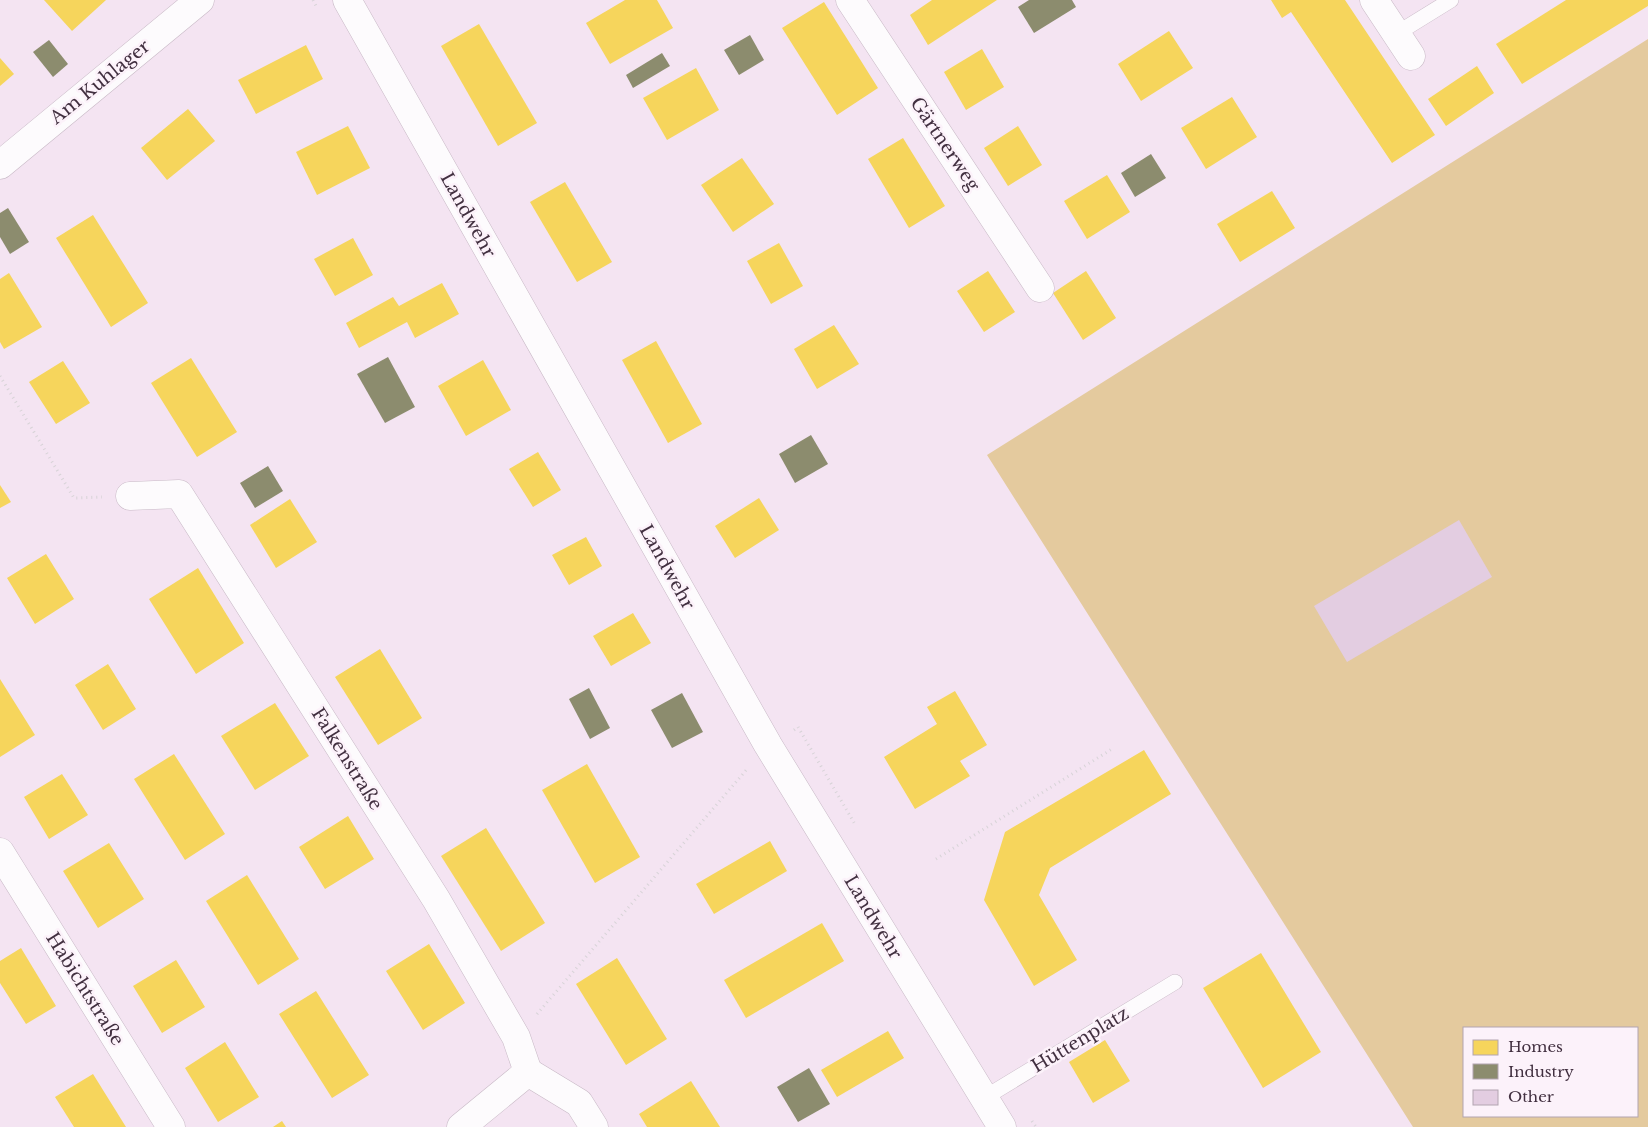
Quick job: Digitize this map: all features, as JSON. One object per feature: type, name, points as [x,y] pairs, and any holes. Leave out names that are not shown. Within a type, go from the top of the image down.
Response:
[{"type":"street","name":"Am Kuhlager","points":[[0,165],[200,0]]},
{"type":"street","name":"Landwehr","points":[[347,0],[768,745],[1002,1127]]},
{"type":"street","name":"Gärtnerweg","points":[[850,0],[1040,288]]},
{"type":"street","points":[[1374,0],[1404,45]]},
{"type":"street","name":"Falkenstraße","points":[[130,496],[179,494],[436,899],[516,1037],[528,1072]]},
{"type":"street","name":"Habichtstraße","points":[[0,852],[171,1127]]},
{"type":"street","points":[[461,1127],[528,1072],[578,1103],[594,1127]]},
{"type":"lane","points":[[1404,45],[1451,0]]},
{"type":"lane","name":"Hüttenplatz","points":[[984,1098],[1175,982]]},
{"type":"path","points":[[0,376],[74,498],[130,496]]},
{"type":"path","points":[[516,1037],[768,745]]},
{"type":"path","points":[[936,859],[1112,749]]},
{"type":"shaded area","points":[[1648,39],[1648,1127],[1413,1127],[987,455]]},
{"type":"building: Homes","points":[[44,0],[106,0],[72,31]]},
{"type":"building: Homes","points":[[625,0],[657,0],[673,28],[610,64],[586,23]]},
{"type":"building: Homes","points":[[932,0],[997,0],[928,45],[910,15]]},
{"type":"building: Homes","points":[[1271,0],[1345,0],[1435,135],[1392,163],[1291,12],[1282,18]]},
{"type":"building: Homes","points":[[1566,0],[1648,0],[1648,6],[1522,84],[1496,44]]},
{"type":"building: Homes","points":[[824,2],[878,88],[837,115],[782,28]]},
{"type":"building: Homes","points":[[479,24],[537,123],[498,146],[441,46]]},
{"type":"building: Homes","points":[[1169,31],[1193,68],[1141,101],[1118,64]]},
{"type":"building: Homes","points":[[306,45],[323,79],[256,114],[238,80]]},
{"type":"building: Homes","points":[[982,49],[1004,87],[966,110],[944,72]]},
{"type":"building: Homes","points":[[0,58],[14,74],[0,86]]},
{"type":"building: Homes","points":[[1477,66],[1494,93],[1446,126],[1428,99]]},
{"type":"building: Homes","points":[[696,68],[719,110],[667,140],[643,98]]},
{"type":"building: Homes","points":[[1232,97],[1257,137],[1206,169],[1181,128]]},
{"type":"building: Homes","points":[[188,109],[215,141],[167,180],[141,148]]},
{"type":"building: Homes","points":[[348,126],[370,168],[317,195],[296,152]]},
{"type":"building: Homes","points":[[1018,126],[1042,165],[1008,186],[984,148]]},
{"type":"building: Homes","points":[[903,138],[945,206],[909,228],[868,159]]},
{"type":"building: Homes","points":[[742,158],[774,204],[733,232],[701,185]]},
{"type":"building: Homes","points":[[1107,175],[1130,212],[1087,239],[1064,201]]},
{"type":"building: Homes","points":[[565,182],[612,262],[577,282],[530,202]]},
{"type":"building: Homes","points":[[1272,191],[1295,228],[1240,262],[1217,224]]},
{"type":"building: Homes","points":[[93,215],[148,303],[111,327],[56,238]]},
{"type":"building: Homes","points":[[353,238],[373,275],[335,296],[314,259]]},
{"type":"building: Homes","points":[[779,243],[803,286],[771,304],[747,261]]},
{"type":"building: Homes","points":[[988,271],[1015,312],[984,332],[957,291]]},
{"type":"building: Homes","points":[[1086,271],[1116,318],[1083,340],[1053,293]]},
{"type":"building: Homes","points":[[9,273],[42,327],[4,349],[0,342],[0,279]]},
{"type":"building: Homes","points":[[442,283],[459,314],[415,338],[407,322],[359,348],[346,323],[393,297],[399,306]]},
{"type":"building: Homes","points":[[834,325],[859,364],[817,389],[794,349]]},
{"type":"building: Homes","points":[[656,341],[702,424],[668,443],[622,360]]},
{"type":"building: Homes","points":[[191,358],[237,432],[197,457],[151,383]]},
{"type":"building: Homes","points":[[483,360],[511,410],[466,436],[438,386]]},
{"type":"building: Homes","points":[[63,361],[90,403],[56,424],[29,382]]},
{"type":"building: Homes","points":[[538,452],[561,490],[533,507],[509,469]]},
{"type":"building: Homes","points":[[0,485],[11,502],[0,508]]},
{"type":"building: Homes","points":[[759,498],[779,530],[735,558],[715,526]]},
{"type":"building: Homes","points":[[290,499],[317,542],[276,568],[250,525]]},
{"type":"building: Homes","points":[[586,537],[602,566],[569,585],[552,555]]},
{"type":"building: Homes","points":[[46,554],[74,599],[35,624],[7,578]]},
{"type":"building: Homes","points":[[198,568],[244,643],[196,674],[149,599]]},
{"type":"building: Homes","points":[[633,613],[651,643],[611,666],[593,636]]},
{"type":"building: Homes","points":[[380,649],[422,718],[378,745],[335,677]]},
{"type":"building: Homes","points":[[108,664],[136,709],[103,730],[75,685]]},
{"type":"building: Homes","points":[[0,679],[35,735],[0,757]]},
{"type":"building: Homes","points":[[955,691],[987,745],[960,761],[970,776],[915,809],[884,757],[937,724],[927,707]]},
{"type":"building: Homes","points":[[275,703],[309,756],[255,790],[221,736]]},
{"type":"building: Homes","points":[[1144,750],[1171,794],[1050,868],[1039,895],[1077,960],[1034,986],[984,900],[1005,832]]},
{"type":"building: Homes","points":[[174,754],[225,834],[185,860],[134,779]]},
{"type":"building: Homes","points":[[587,764],[640,857],[595,883],[542,790]]},
{"type":"building: Homes","points":[[62,774],[88,815],[49,839],[24,797]]},
{"type":"building: Homes","points":[[348,816],[374,859],[325,889],[299,847]]},
{"type":"building: Homes","points":[[486,828],[545,923],[501,951],[441,856]]},
{"type":"building: Homes","points":[[770,841],[787,871],[714,914],[696,884]]},
{"type":"building: Homes","points":[[109,843],[144,899],[98,928],[63,871]]},
{"type":"building: Homes","points":[[247,875],[299,959],[258,985],[206,901]]},
{"type":"building: Homes","points":[[822,923],[844,961],[746,1018],[724,980]]},
{"type":"building: Homes","points":[[429,944],[465,1003],[423,1030],[386,971]]},
{"type":"building: Homes","points":[[21,948],[56,1006],[26,1024],[0,983],[0,961]]},
{"type":"building: Homes","points":[[1261,953],[1321,1052],[1263,1088],[1203,988]]},
{"type":"building: Homes","points":[[617,958],[667,1039],[626,1065],[576,984]]},
{"type":"building: Homes","points":[[176,960],[205,1007],[162,1033],[133,986]]},
{"type":"building: Homes","points":[[316,991],[369,1075],[332,1098],[279,1014]]},
{"type":"building: Homes","points":[[888,1031],[904,1058],[837,1097],[821,1070]]},
{"type":"building: Homes","points":[[1105,1040],[1130,1081],[1093,1103],[1069,1062]]},
{"type":"building: Homes","points":[[225,1042],[259,1097],[218,1122],[185,1068]]},
{"type":"building: Homes","points":[[93,1074],[126,1127],[74,1127],[55,1097]]},
{"type":"building: Homes","points":[[691,1081],[720,1127],[647,1127],[639,1114]]},
{"type":"building: Homes","points":[[282,1121],[286,1127],[273,1127]]},
{"type":"building: Industry","points":[[1029,0],[1072,0],[1076,7],[1034,33],[1018,7]]},
{"type":"building: Industry","points":[[750,35],[764,60],[739,75],[724,50]]},
{"type":"building: Industry","points":[[49,40],[68,64],[53,77],[33,52]]},
{"type":"building: Industry","points":[[662,53],[670,66],[633,88],[626,75]]},
{"type":"building: Industry","points":[[1151,154],[1166,178],[1135,197],[1121,173]]},
{"type":"building: Industry","points":[[8,208],[29,242],[10,254],[0,237],[0,213]]},
{"type":"building: Industry","points":[[388,357],[415,407],[385,423],[357,374]]},
{"type":"building: Industry","points":[[811,435],[828,464],[795,483],[779,454]]},
{"type":"building: Industry","points":[[268,466],[283,491],[255,508],[240,483]]},
{"type":"building: Industry","points":[[589,688],[610,728],[590,739],[569,699]]},
{"type":"building: Industry","points":[[682,693],[703,732],[672,748],[651,710]]},
{"type":"building: Industry","points":[[809,1068],[830,1104],[798,1122],[777,1087]]},
{"type":"building: Other","points":[[1459,520],[1492,577],[1347,662],[1314,606]]}]
